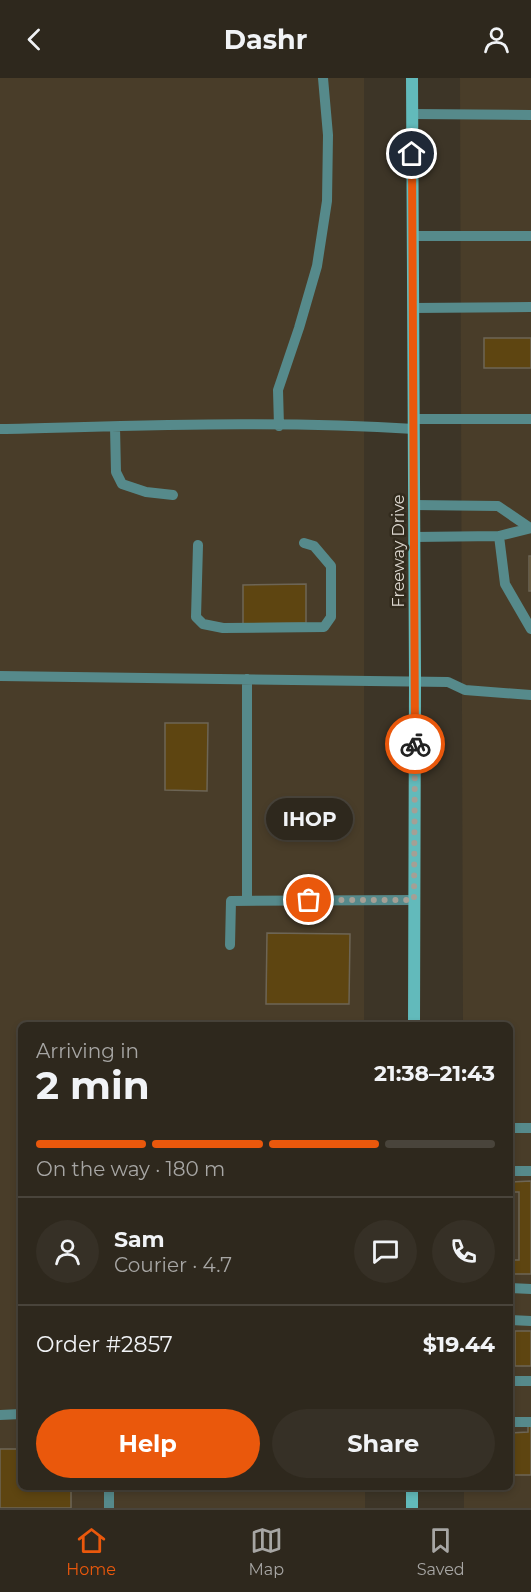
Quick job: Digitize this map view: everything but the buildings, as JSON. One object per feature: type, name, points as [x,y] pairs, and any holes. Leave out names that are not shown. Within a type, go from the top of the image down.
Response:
[{"type":"street","name":"Freeway Drive","points":[[412,78],[414,1022]]},
{"type":"street","points":[[412,1490],[412,1508]]},
{"type":"lane","points":[[279,426],[278,390],[317,266],[327,201],[328,135],[323,78]]},
{"type":"lane","points":[[412,114],[531,115]]},
{"type":"lane","points":[[413,236],[531,236]]},
{"type":"lane","points":[[413,308],[531,307]]},
{"type":"lane","points":[[0,429],[115,426],[360,426],[531,419]]},
{"type":"lane","points":[[115,426],[116,472],[122,484],[146,492],[173,495]]},
{"type":"lane","points":[[414,505],[498,506],[531,528]]},
{"type":"lane","points":[[414,537],[499,536],[531,528]]},
{"type":"lane","points":[[499,536],[505,584],[531,629]]},
{"type":"lane","points":[[198,544],[196,617],[203,624],[223,628],[324,627],[331,617],[331,566],[314,546],[304,543]]},
{"type":"lane","points":[[0,676],[448,682],[465,690],[531,695]]},
{"type":"lane","points":[[247,679],[247,901]]},
{"type":"lane","points":[[230,945],[231,901],[414,900]]},
{"type":"lane","points":[[513,1128],[531,1128]]},
{"type":"lane","points":[[513,1172],[531,1171]]},
{"type":"lane","points":[[513,1288],[531,1289]]},
{"type":"lane","points":[[513,1320],[531,1321]]},
{"type":"lane","points":[[513,1381],[531,1381]]},
{"type":"lane","points":[[0,1415],[18,1414]]},
{"type":"lane","points":[[513,1422],[531,1422]]},
{"type":"lane","points":[[109,1490],[109,1508]]},
{"type":"shaded area","points":[[0,78],[364,78],[364,1022],[18,1022],[18,1490],[365,1490],[365,1508],[0,1508]]},
{"type":"shaded area","points":[[460,78],[531,78],[531,1508],[464,1508],[464,1490],[513,1490],[513,1022],[463,1022]]},
{"type":"way so far","points":[[309,900],[414,900],[415,744]]},
{"type":"place","name":"IHOP","points":[[309,900]]},
{"type":"route","points":[[412,154],[415,744]]}]
